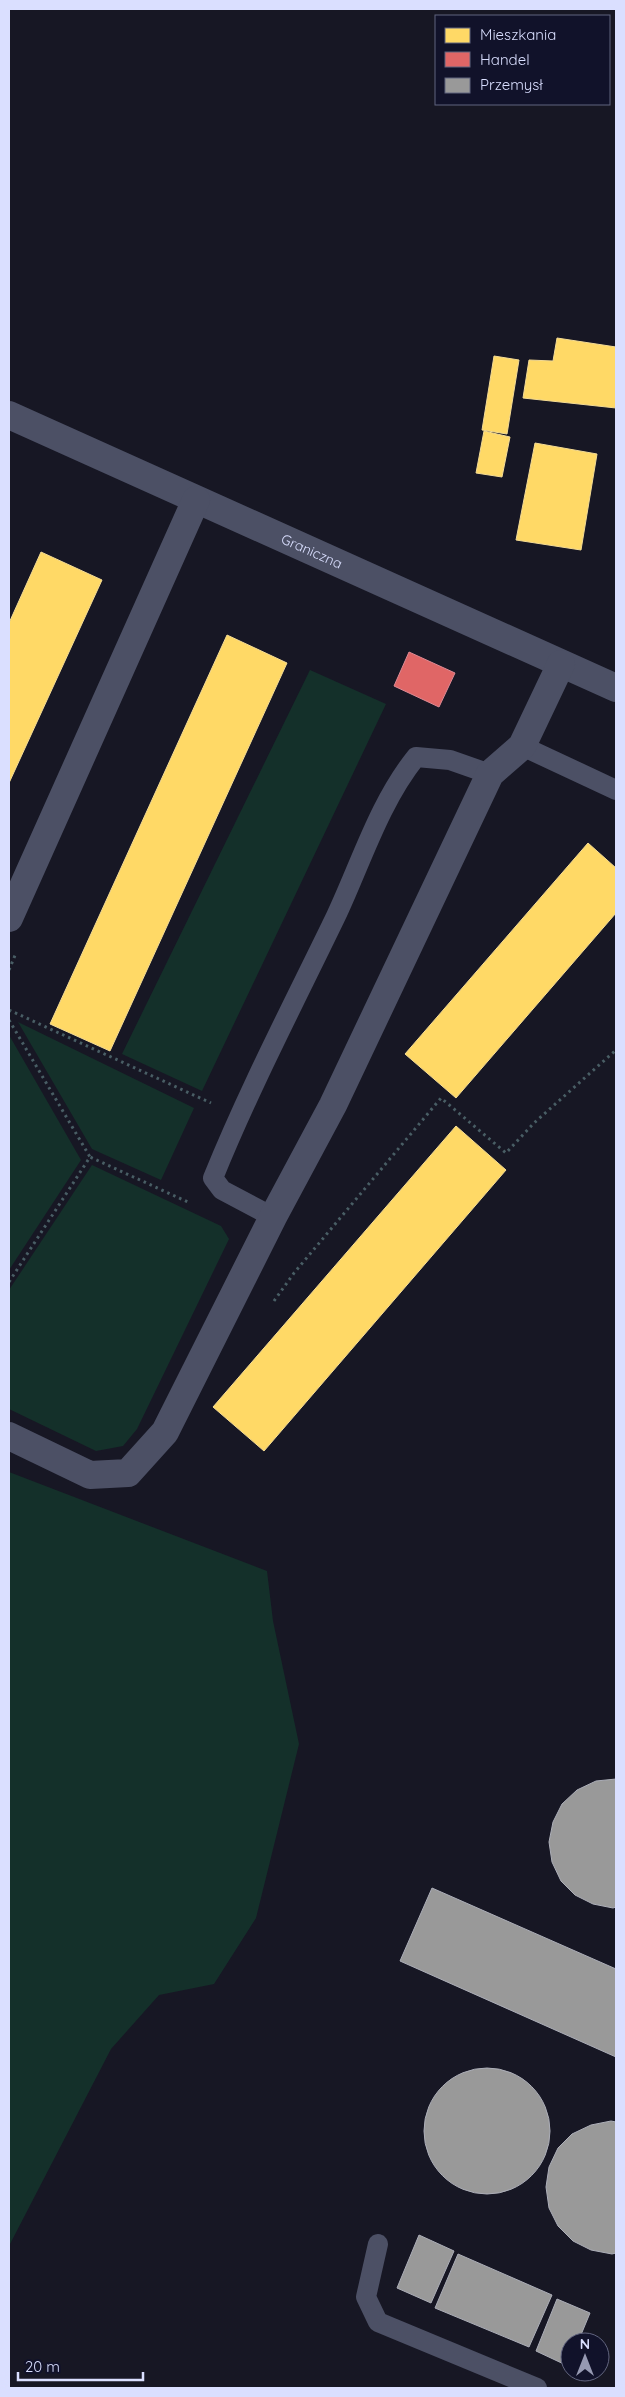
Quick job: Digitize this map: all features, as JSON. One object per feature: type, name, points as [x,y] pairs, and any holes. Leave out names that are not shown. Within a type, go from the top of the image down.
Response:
[{"type":"street","name":"Graniczna","points":[[9,415],[616,688]]},
{"type":"street","points":[[9,918],[196,500]]},
{"type":"street","points":[[9,1436],[90,1475],[128,1473],[165,1432],[273,1217],[333,1105],[490,774],[522,746],[560,664]]},
{"type":"lane","points":[[522,746],[616,790]]},
{"type":"lane","points":[[273,1217],[222,1190],[213,1178],[239,1115],[336,915],[398,780],[416,757],[450,760],[490,774]]},
{"type":"lane","points":[[378,2244],[366,2297],[378,2322],[537,2388]]},
{"type":"path","points":[[9,1010],[239,1115]]},
{"type":"path","points":[[9,1020],[90,1157],[193,1205]]},
{"type":"path","points":[[271,1305],[294,1273],[441,1098],[506,1153],[534,1123],[616,1050]]},
{"type":"path","points":[[9,1282],[90,1157]]},
{"type":"green space","points":[[310,670],[386,704],[202,1091],[122,1054]]},
{"type":"green space","points":[[18,1022],[194,1108],[161,1180],[92,1149]]},
{"type":"green space","points":[[9,1035],[81,1160],[9,1270]]},
{"type":"green space","points":[[92,1165],[221,1226],[229,1239],[137,1429],[123,1446],[96,1451],[9,1409],[9,1290]]},
{"type":"green space","points":[[9,1472],[267,1571],[273,1621],[299,1744],[256,1918],[214,1984],[159,1995],[111,2049],[9,2246]]},
{"type":"building: Mieszkania","points":[[557,338],[616,347],[616,408],[523,398],[529,360],[553,361]]},
{"type":"building: Mieszkania","points":[[494,356],[519,360],[507,434],[482,430]]},
{"type":"building: Mieszkania","points":[[484,431],[510,437],[502,477],[476,473]]},
{"type":"building: Mieszkania","points":[[535,443],[597,454],[581,550],[516,540]]},
{"type":"building: Mieszkania","points":[[41,552],[102,580],[9,783],[9,623]]},
{"type":"building: Mieszkania","points":[[227,635],[287,663],[110,1051],[50,1024]]},
{"type":"building: Mieszkania","points":[[588,843],[616,868],[616,913],[456,1098],[405,1054]]},
{"type":"building: Mieszkania","points":[[456,1126],[506,1170],[264,1451],[213,1407]]},
{"type":"building: Handel","points":[[409,652],[455,673],[439,707],[394,686]]},
{"type":"building: Przemysł","points":[[616,1779],[616,1907],[613,1908],[593,1904],[575,1895],[561,1881],[552,1862],[549,1842],[553,1822],[562,1804],[577,1790],[596,1781]]},
{"type":"building: Przemysł","points":[[432,1888],[616,1969],[616,2057],[400,1961]]},
{"type":"building: Przemysł","points":[[487,2068],[511,2073],[531,2087],[545,2107],[550,2131],[545,2155],[531,2175],[511,2189],[487,2194],[463,2189],[443,2175],[429,2155],[424,2131],[429,2107],[443,2087],[463,2073]]},
{"type":"building: Przemysł","points":[[611,2121],[616,2122],[616,2253],[612,2254],[591,2250],[573,2241],[558,2226],[549,2208],[546,2187],[549,2167],[558,2148],[572,2134],[591,2125]]},
{"type":"building: Przemysł","points":[[419,2235],[454,2251],[431,2303],[397,2288]]},
{"type":"building: Przemysł","points":[[458,2254],[552,2295],[529,2347],[435,2308]]},
{"type":"building: Przemysł","points":[[557,2299],[590,2313],[582,2332],[560,2332],[560,2362],[536,2351]]}]
